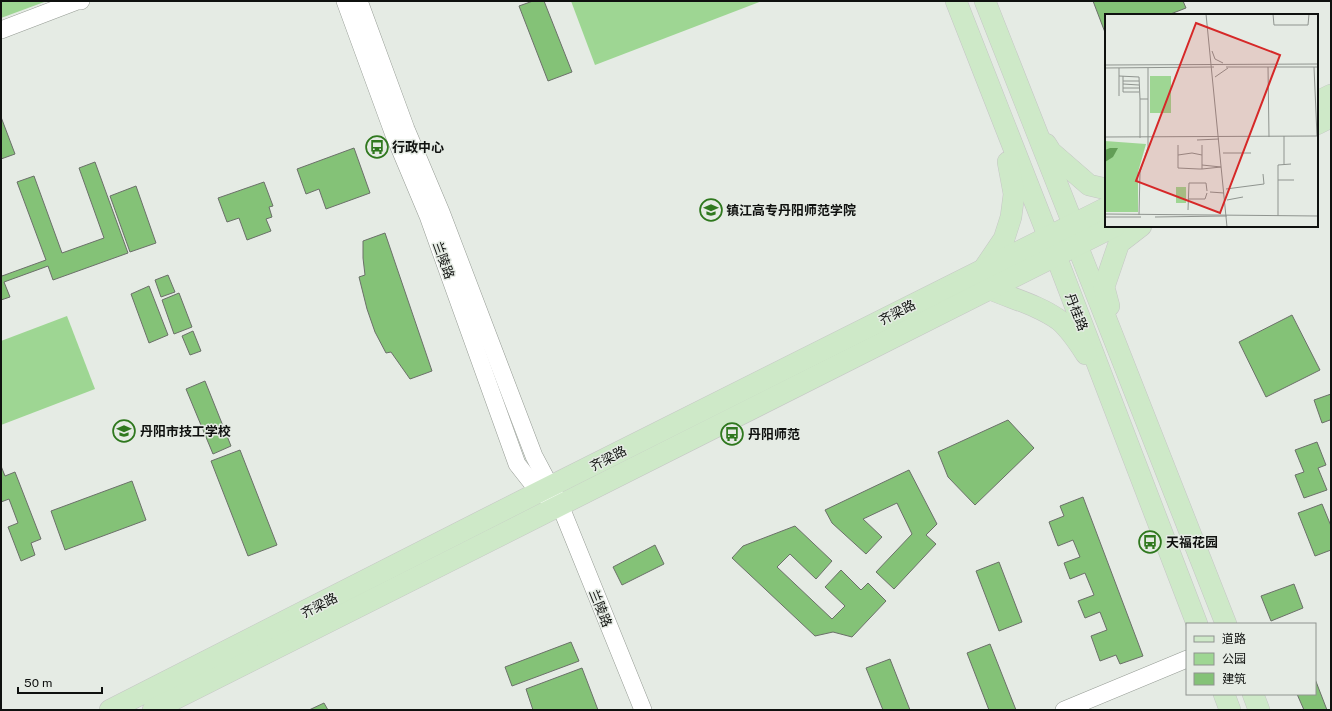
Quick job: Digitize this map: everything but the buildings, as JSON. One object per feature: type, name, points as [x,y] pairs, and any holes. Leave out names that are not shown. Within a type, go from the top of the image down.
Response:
[{"type":"main road","name":"丹桂路","points":[[956,1],[1056,256],[1197,623]]},
{"type":"main road","name":"丹桂路","points":[[986,1],[1073,224],[1077,245],[1226,623]]},
{"type":"main road","points":[[1318,102],[1331,95]]},
{"type":"main road","points":[[1031,117],[1050,152],[1089,184],[1105,189]]},
{"type":"main road","points":[[1318,124],[1331,117]]},
{"type":"main road","points":[[984,269],[1004,239],[1011,217],[1014,194],[1001,118]]},
{"type":"main road","name":"齐梁路","points":[[110,710],[1105,208]]},
{"type":"main road","name":"齐梁路","points":[[153,710],[1113,227]]},
{"type":"main road","points":[[1126,368],[1104,287],[1119,243],[1140,227]]},
{"type":"main road","points":[[990,289],[1010,298],[1036,306],[1059,321],[1077,340],[1103,379]]},
{"type":"main road","points":[[1224,695],[1230,710]]},
{"type":"main road","points":[[1253,695],[1259,710]]},
{"type":"street","points":[[1,30],[77,1],[81,1]]},
{"type":"street","name":"兰陵路","points":[[345,1],[394,135],[428,216],[517,464],[560,505],[643,710]]},
{"type":"street","name":"兰陵路","points":[[358,1],[406,129],[443,219],[534,456],[545,490]]},
{"type":"street","points":[[1064,710],[1186,659]]},
{"type":"green space","points":[[1,1],[47,1],[1,18]]},
{"type":"green space","points":[[571,1],[762,1],[595,65]]},
{"type":"green space","points":[[67,316],[95,389],[1,425],[1,341]]},
{"type":"place","name":"行政中心","points":[[377,147]]},
{"type":"place","name":"镇江高专丹阳师范学院","points":[[711,210]]},
{"type":"place","name":"丹阳市技工学校","points":[[124,431]]},
{"type":"place","name":"丹阳师范","points":[[732,434]]},
{"type":"place","name":"天福花园","points":[[1150,542]]}]
